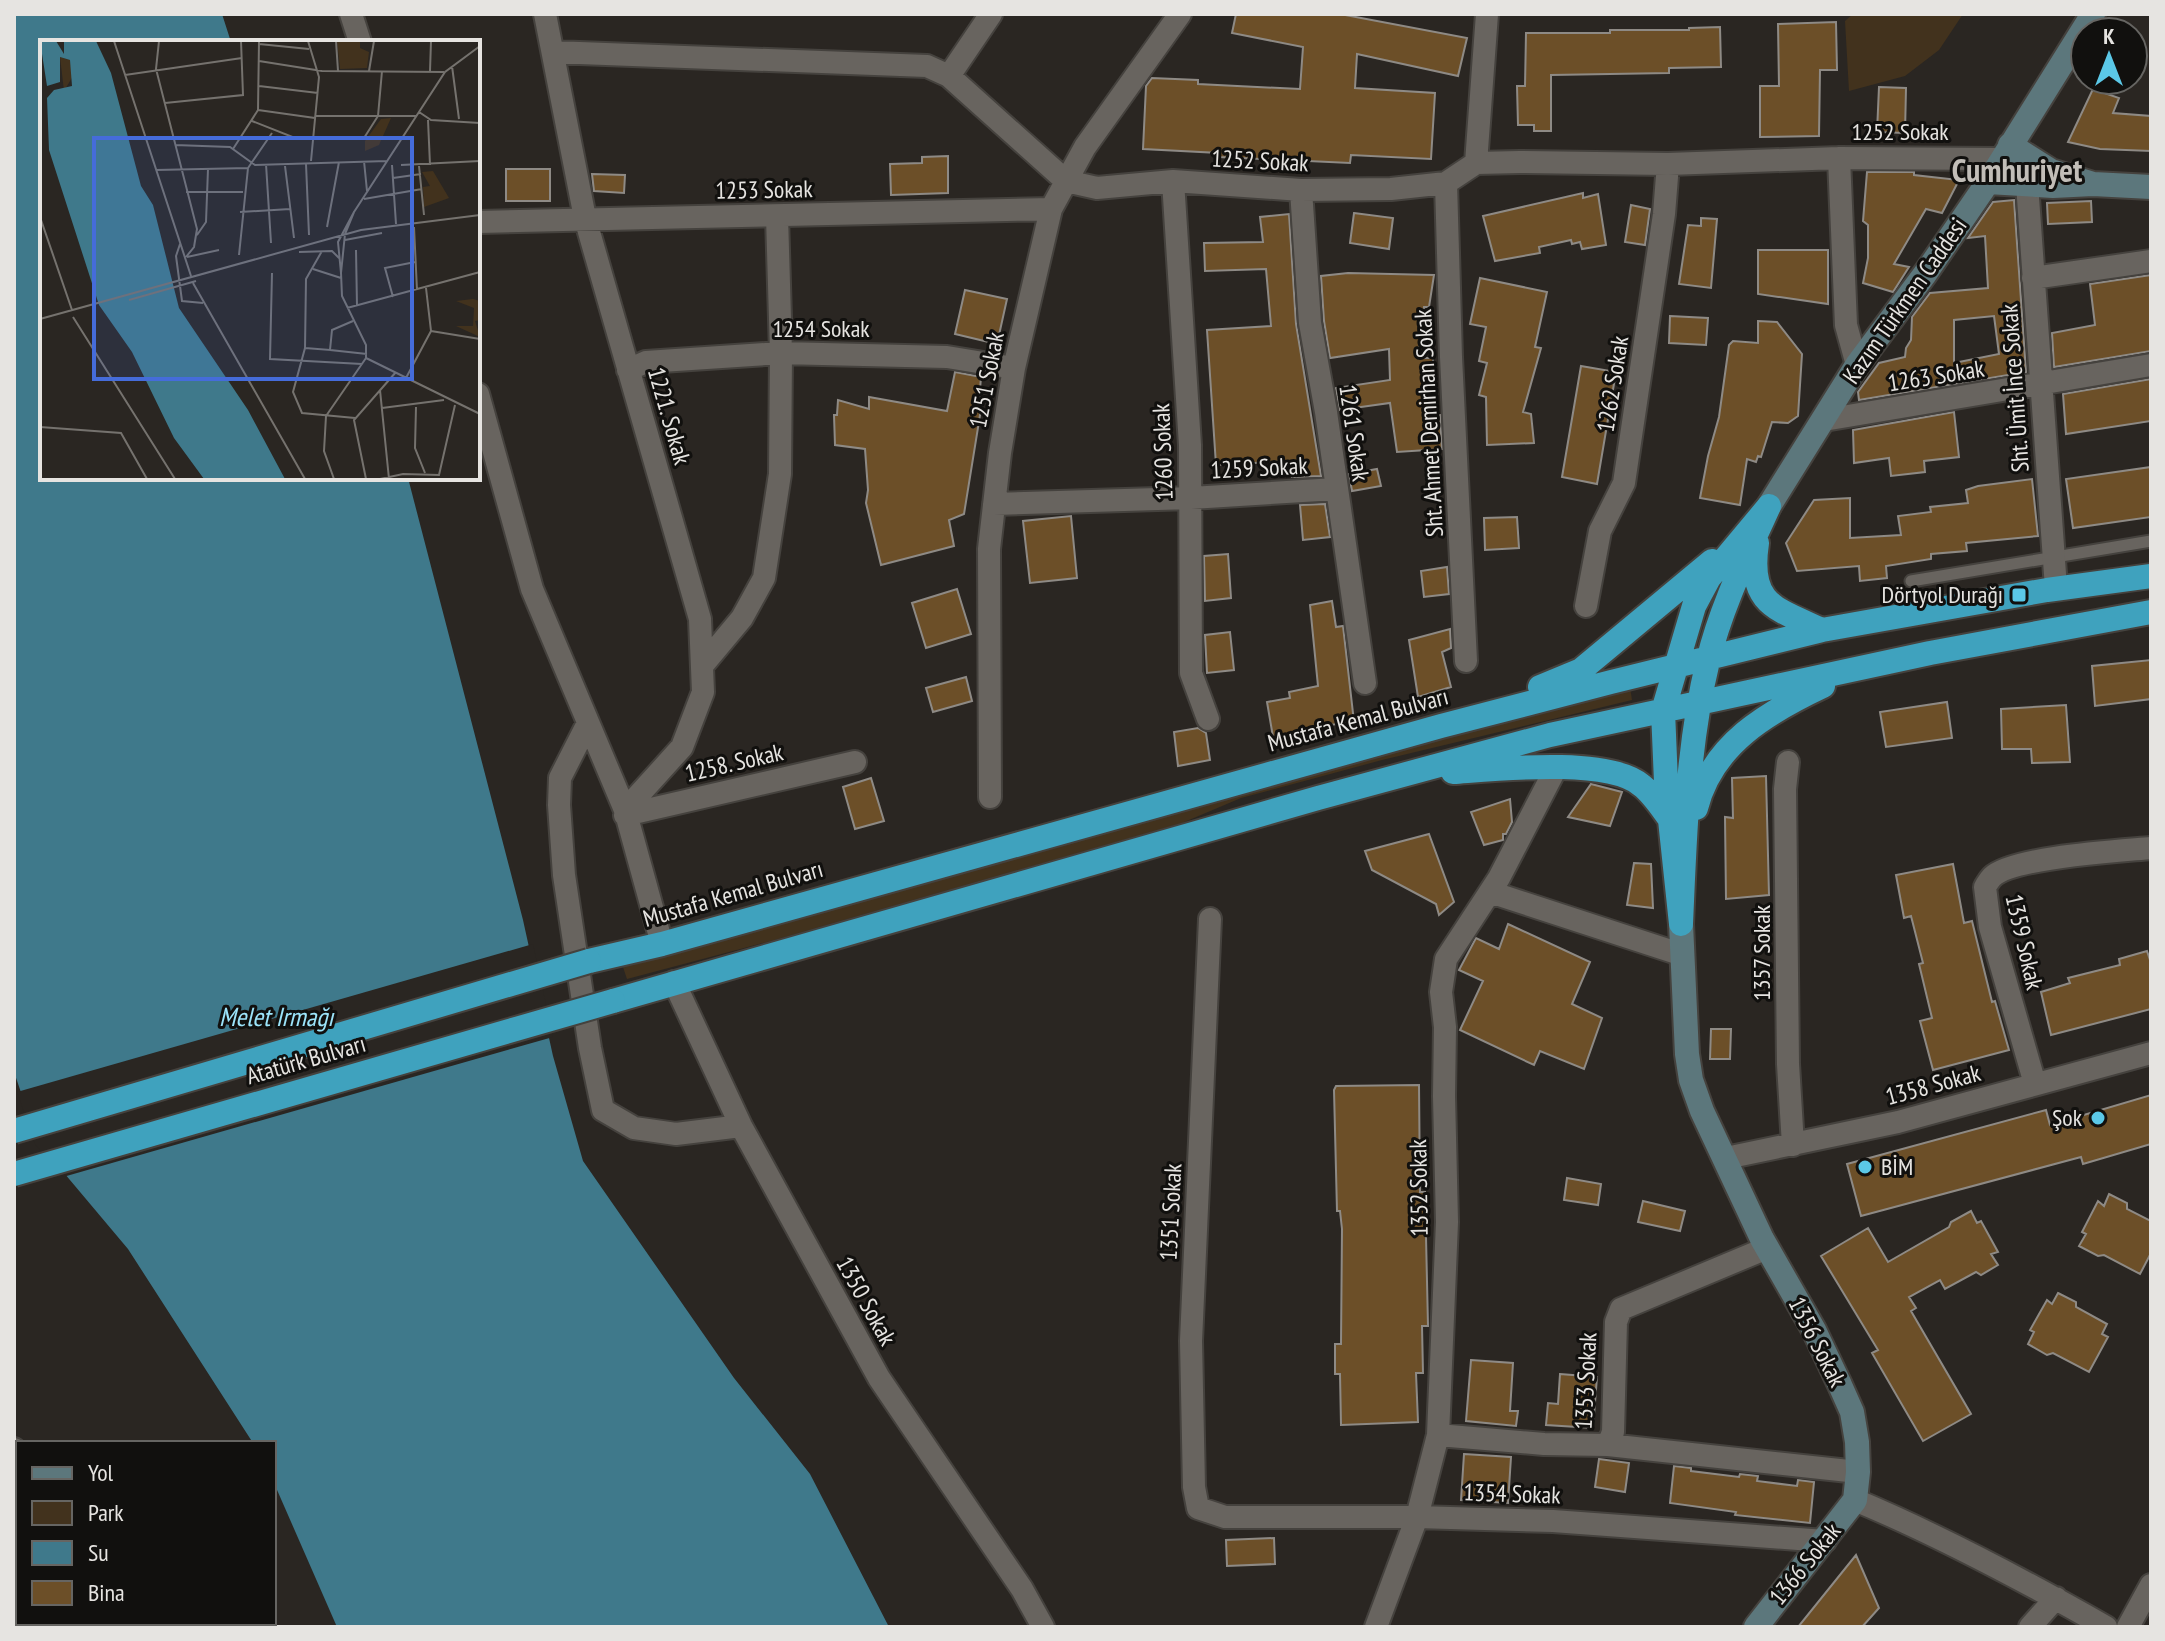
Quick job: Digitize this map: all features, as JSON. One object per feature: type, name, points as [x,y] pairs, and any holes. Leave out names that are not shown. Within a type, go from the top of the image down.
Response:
[{"type":"highway","points":[[1769,506],[1758,532],[1755,559],[1757,586],[1771,607],[1822,630]]},
{"type":"highway","points":[[1681,924],[1685,818],[1699,703],[1729,594],[1769,506]]},
{"type":"highway","points":[[1681,924],[1669,818],[1663,711],[1694,606],[1709,578],[1769,506]]},
{"type":"highway","points":[[1441,726],[1581,670],[1711,561],[1769,506]]},
{"type":"highway","name":"Mustafa Kemal Bulvarı","points":[[589,961],[662,944],[1441,726],[1822,630],[2056,588],[2151,576]]},
{"type":"highway","points":[[674,982],[1550,735],[1857,669],[2151,612]]},
{"type":"highway","points":[[1684,857],[1700,789],[1725,749],[1765,715],[1857,669]]},
{"type":"highway","points":[[1399,776],[1513,768],[1620,773],[1641,784],[1669,818]]},
{"type":"highway","name":"Atatürk Bulvarı","points":[[14,1131],[589,961]]},
{"type":"highway","name":"Atatürk Bulvarı","points":[[14,1174],[674,982]]},
{"type":"street","points":[[351,14],[359,40]]},
{"type":"street","name":"1221. Sokak","points":[[545,14],[585,218],[700,619],[703,692],[682,747],[625,812]]},
{"type":"street","points":[[949,76],[991,14]]},
{"type":"street","name":"1251 Sokak","points":[[990,797],[989,549],[1014,368],[1051,209],[1085,147],[1180,14]]},
{"type":"street","points":[[1476,163],[1487,14]]},
{"type":"street","name":"Kazım Türkmen Caddesi","points":[[1769,506],[1857,365],[1988,182],[2093,14]]},
{"type":"street","points":[[553,52],[927,66],[949,76],[1066,181]]},
{"type":"street","points":[[2006,152],[2093,184]]},
{"type":"street","name":"1252 Sokak","points":[[1066,181],[1097,188],[1173,181],[1301,190],[1391,189],[1446,183],[1476,163],[1668,164],[2006,152]]},
{"type":"street","points":[[1839,158],[1846,325],[1857,365]]},
{"type":"street","name":"1262 Sokak","points":[[1586,606],[1600,531],[1624,483],[1664,214],[1668,164]]},
{"type":"street","name":"1260 Sokak","points":[[1173,181],[1190,445],[1191,673],[1208,719]]},
{"type":"street","points":[[1988,182],[2151,187]]},
{"type":"street","name":"Sht. Ahmet Demirhan Sokak","points":[[1446,183],[1466,661]]},
{"type":"street","name":"Sht. Ümit İnce Sokak","points":[[2027,184],[2056,588]]},
{"type":"street","name":"1261 Sokak","points":[[1301,190],[1310,323],[1365,683]]},
{"type":"street","name":"1253 Sokak","points":[[480,222],[1051,209]]},
{"type":"street","points":[[702,666],[742,618],[764,578],[780,474],[781,353],[777,216]]},
{"type":"street","points":[[2033,278],[2151,261]]},
{"type":"street","name":"1254 Sokak","points":[[628,370],[646,362],[781,353],[947,357],[1014,368]]},
{"type":"street","name":"1263 Sokak","points":[[1824,420],[2151,365]]},
{"type":"street","points":[[480,401],[532,589],[625,812],[662,944]]},
{"type":"street","name":"1259 Sokak","points":[[994,504],[1191,498],[1336,489]]},
{"type":"street","points":[[588,723],[560,778],[559,805],[564,875],[590,1048],[603,1110],[634,1128],[676,1134],[741,1126]]},
{"type":"street","name":"1258. Sokak","points":[[625,812],[855,762]]},
{"type":"street","name":"1357 Sokak","points":[[1788,762],[1785,789],[1788,1064],[1793,1145]]},
{"type":"street","name":"1352 Sokak","points":[[1376,1627],[1417,1517],[1438,1435],[1447,1222],[1445,1027],[1441,992],[1446,959],[1490,892],[1556,768]]},
{"type":"street","name":"1359 Sokak","points":[[2035,1084],[1990,927],[1985,887],[1993,875],[2018,866],[2077,854],[2151,848]]},
{"type":"street","points":[[1490,892],[1683,955]]},
{"type":"street","name":"1351 Sokak","points":[[1198,1508],[1194,1487],[1191,1341],[1210,919]]},
{"type":"street","name":"1356 Sokak","points":[[1681,924],[1691,1080],[1702,1111],[1767,1248],[1814,1330],[1852,1412],[1857,1442],[1855,1500]]},
{"type":"street","name":"1350 Sokak","points":[[674,982],[741,1126],[879,1378],[1022,1589],[1043,1627]]},
{"type":"street","name":"1358 Sokak","points":[[1726,1158],[1898,1122],[2151,1053]]},
{"type":"street","name":"1353 Sokak","points":[[1438,1435],[1544,1444],[1608,1445],[1613,1432],[1616,1322],[1621,1309],[1767,1248]]},
{"type":"street","points":[[1608,1445],[1858,1472]]},
{"type":"street","points":[[1855,1500],[2056,1598],[2106,1627]]},
{"type":"street","name":"1366 Sokak","points":[[1756,1627],[1855,1500]]},
{"type":"street","name":"1354 Sokak","points":[[1198,1508],[1225,1517],[1553,1521],[1825,1541]]},
{"type":"street","points":[[2128,1627],[2151,1585]]},
{"type":"street","points":[[2030,1627],[2056,1598]]},
{"type":"lane","points":[[1911,581],[2151,541]]},
{"type":"green space","points":[[1853,14],[1963,14],[1939,50],[1905,76],[1849,91],[1845,21]]},
{"type":"green space","points":[[1630,687],[1632,700],[1382,760],[1241,798],[1182,823],[771,941],[627,979],[622,964],[1131,821]]},
{"type":"water","name":"Melet Irmağı","points":[[14,14],[222,14],[230,40],[40,40],[40,480],[409,480],[523,920],[553,1056],[583,1161],[734,1378],[810,1474],[889,1627],[337,1627],[276,1488],[276,1441],[252,1441],[128,1249],[38,1142],[14,1072]]},
{"type":"pier","points":[[533,944],[553,1037],[63,1177],[35,1144],[17,1092]]},
{"type":"building","points":[[1236,14],[1340,14],[1467,38],[1458,76],[1357,54],[1355,88],[1435,93],[1431,159],[1351,155],[1350,163],[1219,157],[1219,153],[1143,149],[1146,86],[1152,78],[1198,80],[1198,84],[1300,89],[1303,47],[1232,33]]},
{"type":"building","points":[[1836,22],[1837,70],[1820,70],[1819,136],[1760,137],[1760,86],[1779,86],[1778,24]]},
{"type":"building","points":[[1720,27],[1721,67],[1669,68],[1669,73],[1551,75],[1551,131],[1534,131],[1534,125],[1518,125],[1517,86],[1525,86],[1526,33],[1610,33],[1610,30]]},
{"type":"building","points":[[1879,87],[1906,88],[1905,133],[1877,132]]},
{"type":"building","points":[[2090,96],[2119,98],[2113,113],[2151,116],[2151,151],[2100,149],[2068,142]]},
{"type":"building","points":[[948,156],[948,193],[891,195],[890,164],[922,163],[922,157]]},
{"type":"building","points":[[506,169],[550,169],[550,201],[506,201]]},
{"type":"building","points":[[1867,172],[1914,172],[1914,175],[1959,180],[1942,213],[1926,209],[1894,264],[1909,267],[1893,292],[1863,283],[1868,258],[1868,225],[1863,221]]},
{"type":"building","points":[[592,174],[625,175],[624,193],[594,191]]},
{"type":"building","points":[[1583,193],[1583,198],[1598,194],[1606,245],[1582,249],[1580,242],[1572,244],[1571,240],[1539,247],[1540,253],[1495,261],[1483,216]]},
{"type":"building","points":[[2014,200],[2026,372],[1859,400],[1858,392],[1879,363],[1905,357],[1911,340],[1912,317],[1930,293],[1988,288],[1985,236],[1968,238],[1993,202]],"holes":[[[1994,316],[1999,354],[1954,363],[1954,320]]]},
{"type":"building","points":[[2091,201],[2092,222],[2048,224],[2047,203]]},
{"type":"building","points":[[1631,205],[1650,209],[1645,245],[1625,242]]},
{"type":"building","points":[[1354,213],[1393,218],[1389,249],[1350,243]]},
{"type":"building","points":[[1289,214],[1296,324],[1321,476],[1292,477],[1290,461],[1216,465],[1207,330],[1271,326],[1266,269],[1205,271],[1204,243],[1263,242],[1260,217]]},
{"type":"building","points":[[1701,218],[1717,219],[1711,288],[1679,284],[1688,225],[1701,226]]},
{"type":"building","points":[[1758,250],[1828,250],[1828,304],[1758,294]]},
{"type":"building","points":[[1348,273],[1434,275],[1429,307],[1424,307],[1418,358],[1433,358],[1434,415],[1440,415],[1442,449],[1397,452],[1390,403],[1340,410],[1336,388],[1390,380],[1389,349],[1330,358],[1321,276]]},
{"type":"building","points":[[2151,275],[2151,351],[2054,367],[2052,333],[2095,325],[2090,284]]},
{"type":"building","points":[[1480,278],[1547,292],[1535,347],[1541,348],[1523,412],[1531,414],[1534,443],[1487,445],[1486,397],[1479,395],[1487,363],[1479,361],[1486,327],[1470,324]]},
{"type":"building","points":[[965,290],[1007,299],[997,344],[955,334]]},
{"type":"building","points":[[1670,316],[1708,318],[1706,345],[1669,343]]},
{"type":"building","points":[[1758,321],[1777,322],[1802,354],[1798,416],[1788,423],[1772,422],[1761,457],[1758,456],[1756,462],[1747,459],[1740,505],[1700,498],[1719,417],[1729,345],[1733,341],[1758,343]]},
{"type":"building","points":[[1581,366],[1616,372],[1597,484],[1562,477]]},
{"type":"building","points":[[955,372],[981,377],[979,402],[982,403],[964,514],[949,520],[954,546],[881,565],[866,503],[865,449],[835,445],[834,415],[837,415],[838,400],[869,409],[869,397],[947,411]]},
{"type":"building","points":[[2151,379],[2151,421],[2066,434],[2063,394]]},
{"type":"building","points":[[1954,412],[1959,457],[1924,461],[1925,472],[1891,476],[1889,458],[1854,463],[1853,430]]},
{"type":"building","points":[[2151,467],[2151,517],[2073,528],[2066,479]]},
{"type":"building","points":[[1377,469],[1381,486],[1352,491],[1349,474]]},
{"type":"building","points":[[2032,479],[2038,536],[1966,543],[1967,551],[1931,554],[1931,559],[1886,566],[1887,578],[1860,581],[1859,566],[1797,571],[1786,543],[1814,500],[1850,498],[1850,538],[1901,535],[1898,516],[1931,512],[1930,507],[1968,503],[1966,490],[1978,486]]},
{"type":"building","points":[[1325,504],[1330,537],[1303,540],[1300,505]]},
{"type":"building","points":[[1071,516],[1077,578],[1030,583],[1023,521]]},
{"type":"building","points":[[1517,517],[1519,548],[1485,550],[1484,518]]},
{"type":"building","points":[[1228,554],[1231,598],[1205,601],[1204,556]]},
{"type":"building","points":[[1447,567],[1449,594],[1424,597],[1421,571]]},
{"type":"building","points":[[957,589],[971,634],[926,648],[912,603]]},
{"type":"building","points":[[1332,601],[1336,627],[1343,626],[1354,722],[1273,737],[1267,702],[1290,698],[1289,692],[1318,686],[1310,605]]},
{"type":"building","points":[[1450,629],[1451,648],[1442,652],[1451,687],[1418,697],[1409,640]]},
{"type":"building","points":[[1230,632],[1234,670],[1207,673],[1205,635]]},
{"type":"building","points":[[2151,660],[2151,699],[2095,706],[2092,666]]},
{"type":"building","points":[[966,677],[972,701],[933,712],[926,688]]},
{"type":"building","points":[[1947,702],[1952,738],[1886,747],[1880,712]]},
{"type":"building","points":[[2066,705],[2070,762],[2032,763],[2031,749],[2002,749],[2001,709]]},
{"type":"building","points":[[1198,728],[1206,733],[1210,760],[1178,766],[1174,732]]},
{"type":"building","points":[[1766,776],[1769,895],[1726,899],[1725,817],[1733,818],[1732,778]]},
{"type":"building","points":[[871,778],[884,821],[855,829],[843,787]]},
{"type":"building","points":[[1591,784],[1622,792],[1610,826],[1568,817]]},
{"type":"building","points":[[1510,799],[1512,822],[1503,834],[1503,840],[1484,845],[1471,812]]},
{"type":"building","points":[[1429,834],[1454,902],[1439,915],[1436,904],[1372,870],[1365,851]]},
{"type":"building","points":[[1634,863],[1651,864],[1653,908],[1627,905]]},
{"type":"building","points":[[1953,864],[1964,923],[1972,921],[1992,1002],[1995,1001],[2009,1050],[1933,1070],[1920,1021],[1932,1018],[1919,964],[1923,963],[1911,916],[1904,918],[1896,875]]},
{"type":"building","points":[[1508,924],[1590,962],[1572,1004],[1602,1018],[1584,1069],[1540,1051],[1534,1065],[1460,1030],[1483,981],[1459,970],[1476,938],[1499,949]]},
{"type":"building","points":[[2147,951],[2151,963],[2151,1009],[2051,1035],[2041,992],[2070,983],[2068,978],[2120,965],[2119,959]]},
{"type":"building","points":[[1711,1029],[1731,1029],[1730,1059],[1710,1059]]},
{"type":"building","points":[[1419,1085],[1420,1192],[1425,1192],[1428,1326],[1422,1326],[1423,1373],[1416,1373],[1418,1422],[1341,1425],[1340,1374],[1335,1374],[1335,1344],[1341,1344],[1342,1229],[1340,1211],[1337,1211],[1334,1090],[1336,1086]]},
{"type":"building","points":[[2151,1095],[2151,1144],[2083,1164],[2081,1157],[1861,1216],[1847,1164],[2046,1110],[2050,1125]]},
{"type":"building","points":[[1567,1178],[1601,1184],[1598,1205],[1564,1200]]},
{"type":"building","points":[[2109,1194],[2127,1203],[2127,1209],[2151,1221],[2151,1253],[2140,1274],[2079,1246],[2086,1234],[2082,1232],[2098,1201],[2104,1206]]},
{"type":"building","points":[[1643,1201],[1685,1211],[1680,1231],[1638,1222]]},
{"type":"building","points":[[1971,1211],[1977,1223],[1981,1221],[1998,1252],[1991,1254],[1998,1265],[1981,1275],[1976,1272],[1945,1289],[1940,1280],[1909,1297],[1916,1308],[1911,1311],[1971,1414],[1923,1441],[1872,1353],[1878,1350],[1821,1256],[1868,1228],[1888,1262]]},
{"type":"building","points":[[2058,1293],[2107,1324],[2102,1334],[2108,1337],[2089,1372],[2028,1344],[2034,1332],[2030,1330],[2047,1300],[2052,1304]]},
{"type":"building","points":[[1471,1360],[1513,1363],[1510,1411],[1518,1411],[1516,1426],[1466,1421]]},
{"type":"building","points":[[1560,1374],[1597,1377],[1593,1428],[1546,1425],[1548,1403],[1558,1404]]},
{"type":"building","points":[[1464,1454],[1511,1457],[1508,1503],[1461,1500]]},
{"type":"building","points":[[1599,1459],[1629,1463],[1625,1492],[1595,1487]]},
{"type":"building","points":[[1674,1466],[1739,1477],[1740,1474],[1758,1476],[1757,1481],[1797,1486],[1798,1480],[1814,1482],[1810,1523],[1735,1515],[1736,1512],[1670,1503]]},
{"type":"building","points":[[1274,1538],[1275,1564],[1227,1566],[1226,1540]]},
{"type":"building","points":[[1856,1555],[1879,1608],[1862,1627],[1798,1627]]},
{"type":"place","name":"Dörtyol Durağı","points":[[2019,595]]},
{"type":"place","name":"Şok","points":[[2098,1118]]},
{"type":"place","name":"BİM","points":[[1865,1167]]},
{"type":"district","name":"Cumhuriyet","points":[[2017,171]]}]
